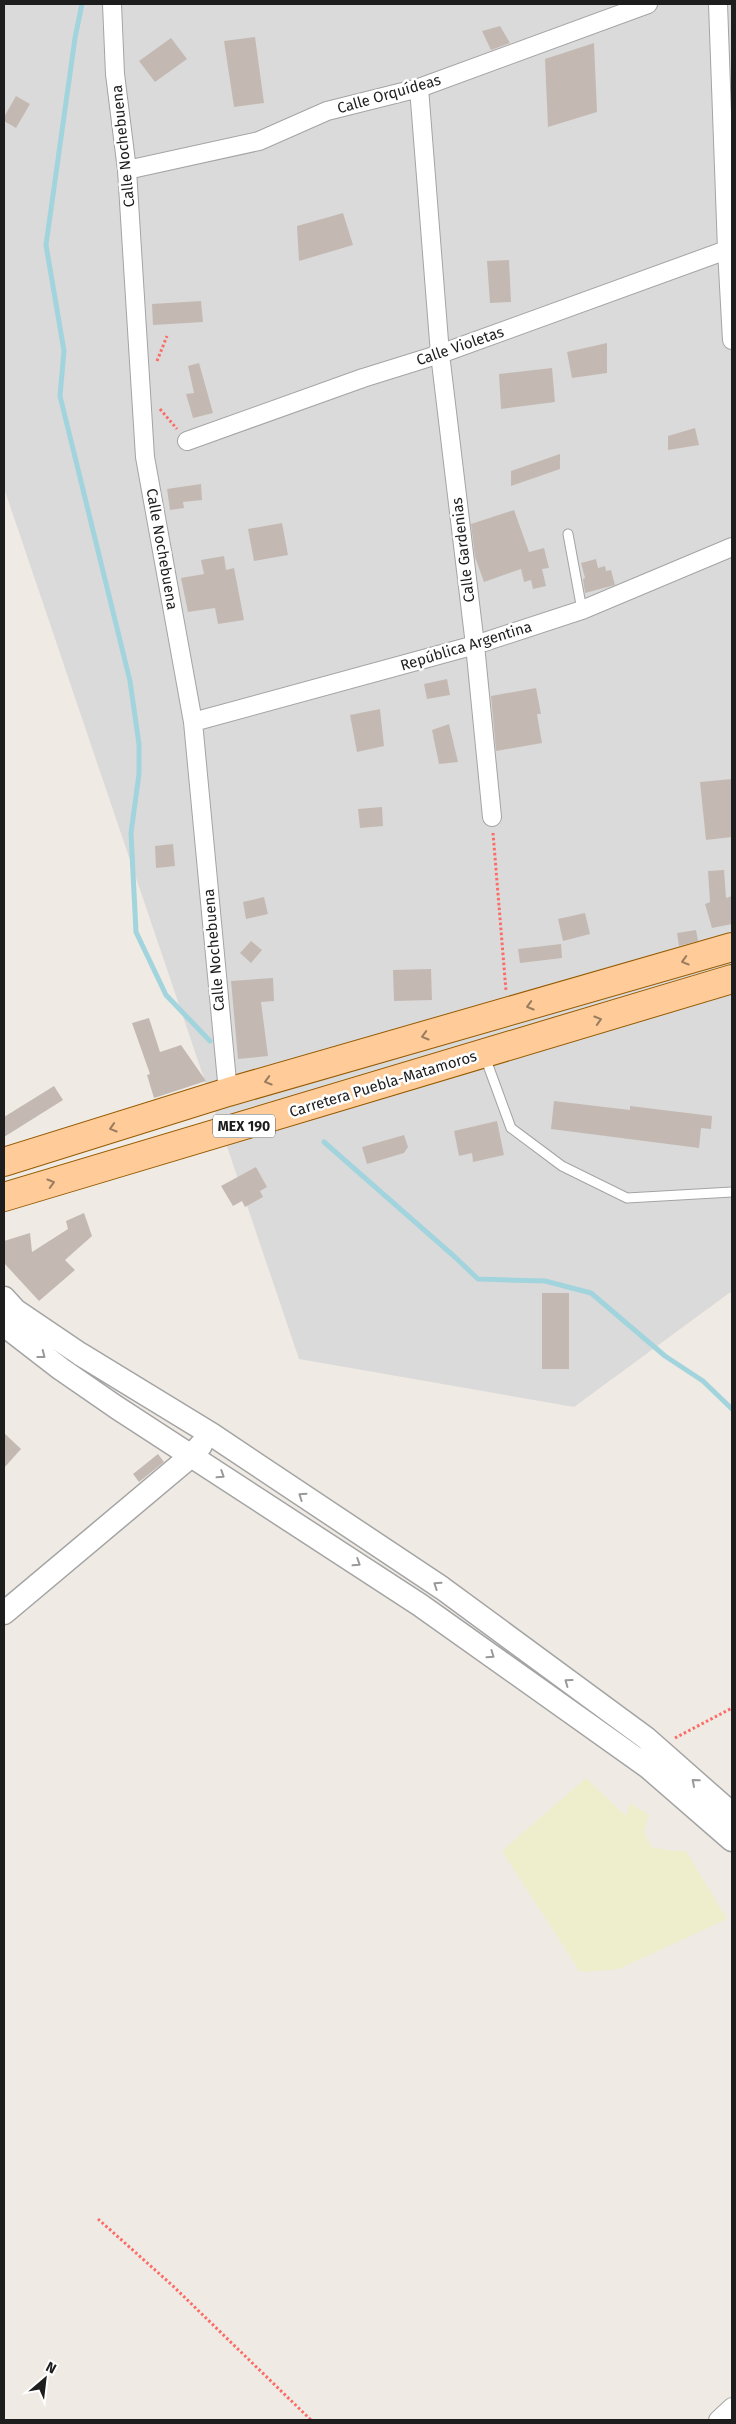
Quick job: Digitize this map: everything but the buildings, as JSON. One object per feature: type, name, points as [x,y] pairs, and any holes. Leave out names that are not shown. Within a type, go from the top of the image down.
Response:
[{"type":"main road","name":"MEX 190","points":[[4,1162],[228,1092],[732,947]]},
{"type":"main road","name":"Carretera Puebla-Matamoros","points":[[4,1197],[732,978]]},
{"type":"street","name":"Calle Nochebuena","points":[[112,4],[115,74],[126,170],[145,457],[193,722],[228,1092]]},
{"type":"street","name":"Calle Orquídeas","points":[[126,170],[259,141],[327,111],[419,88],[648,4]]},
{"type":"street","points":[[718,4],[732,340]]},
{"type":"street","name":"Calle Gardenias","points":[[419,88],[440,354],[475,645],[492,817]]},
{"type":"street","name":"Calle Violetas","points":[[188,441],[363,378],[440,354],[729,249]]},
{"type":"street","name":"República Argentina","points":[[193,722],[475,645],[582,610],[732,547]]},
{"type":"street","points":[[4,1298],[15,1310],[80,1354],[211,1434],[364,1538],[442,1588],[656,1748],[732,1814]]},
{"type":"street","points":[[4,1325],[61,1369],[191,1456],[420,1604],[648,1767],[732,1840]]},
{"type":"street","points":[[4,1613],[191,1456],[211,1434]]},
{"type":"street","points":[[718,2420],[732,2407]]},
{"type":"lane","points":[[568,534],[582,610]]},
{"type":"lane","points":[[484,1054],[511,1128],[562,1166],[627,1198],[732,1192]]},
{"type":"path","points":[[155,367],[167,336]]},
{"type":"path","points":[[159,408],[188,441]]},
{"type":"path","points":[[492,817],[507,1013]]},
{"type":"path","points":[[656,1748],[732,1708]]},
{"type":"path","points":[[98,2219],[173,2286],[311,2420]]},
{"type":"shaded area","points":[[4,4],[732,4],[732,1291],[574,1407],[299,1359],[4,488]]},
{"type":"green space","points":[[586,1778],[626,1816],[630,1803],[649,1815],[644,1831],[651,1847],[686,1851],[727,1919],[619,1969],[580,1972],[502,1851]]},
{"type":"waterway","points":[[82,4],[75,38],[46,245],[64,351],[60,396],[130,681],[139,744],[139,774],[131,833],[136,932],[166,995],[210,1041]]},
{"type":"waterway","points":[[324,1142],[478,1279],[545,1281],[591,1293],[665,1356],[703,1381],[732,1409]]}]
